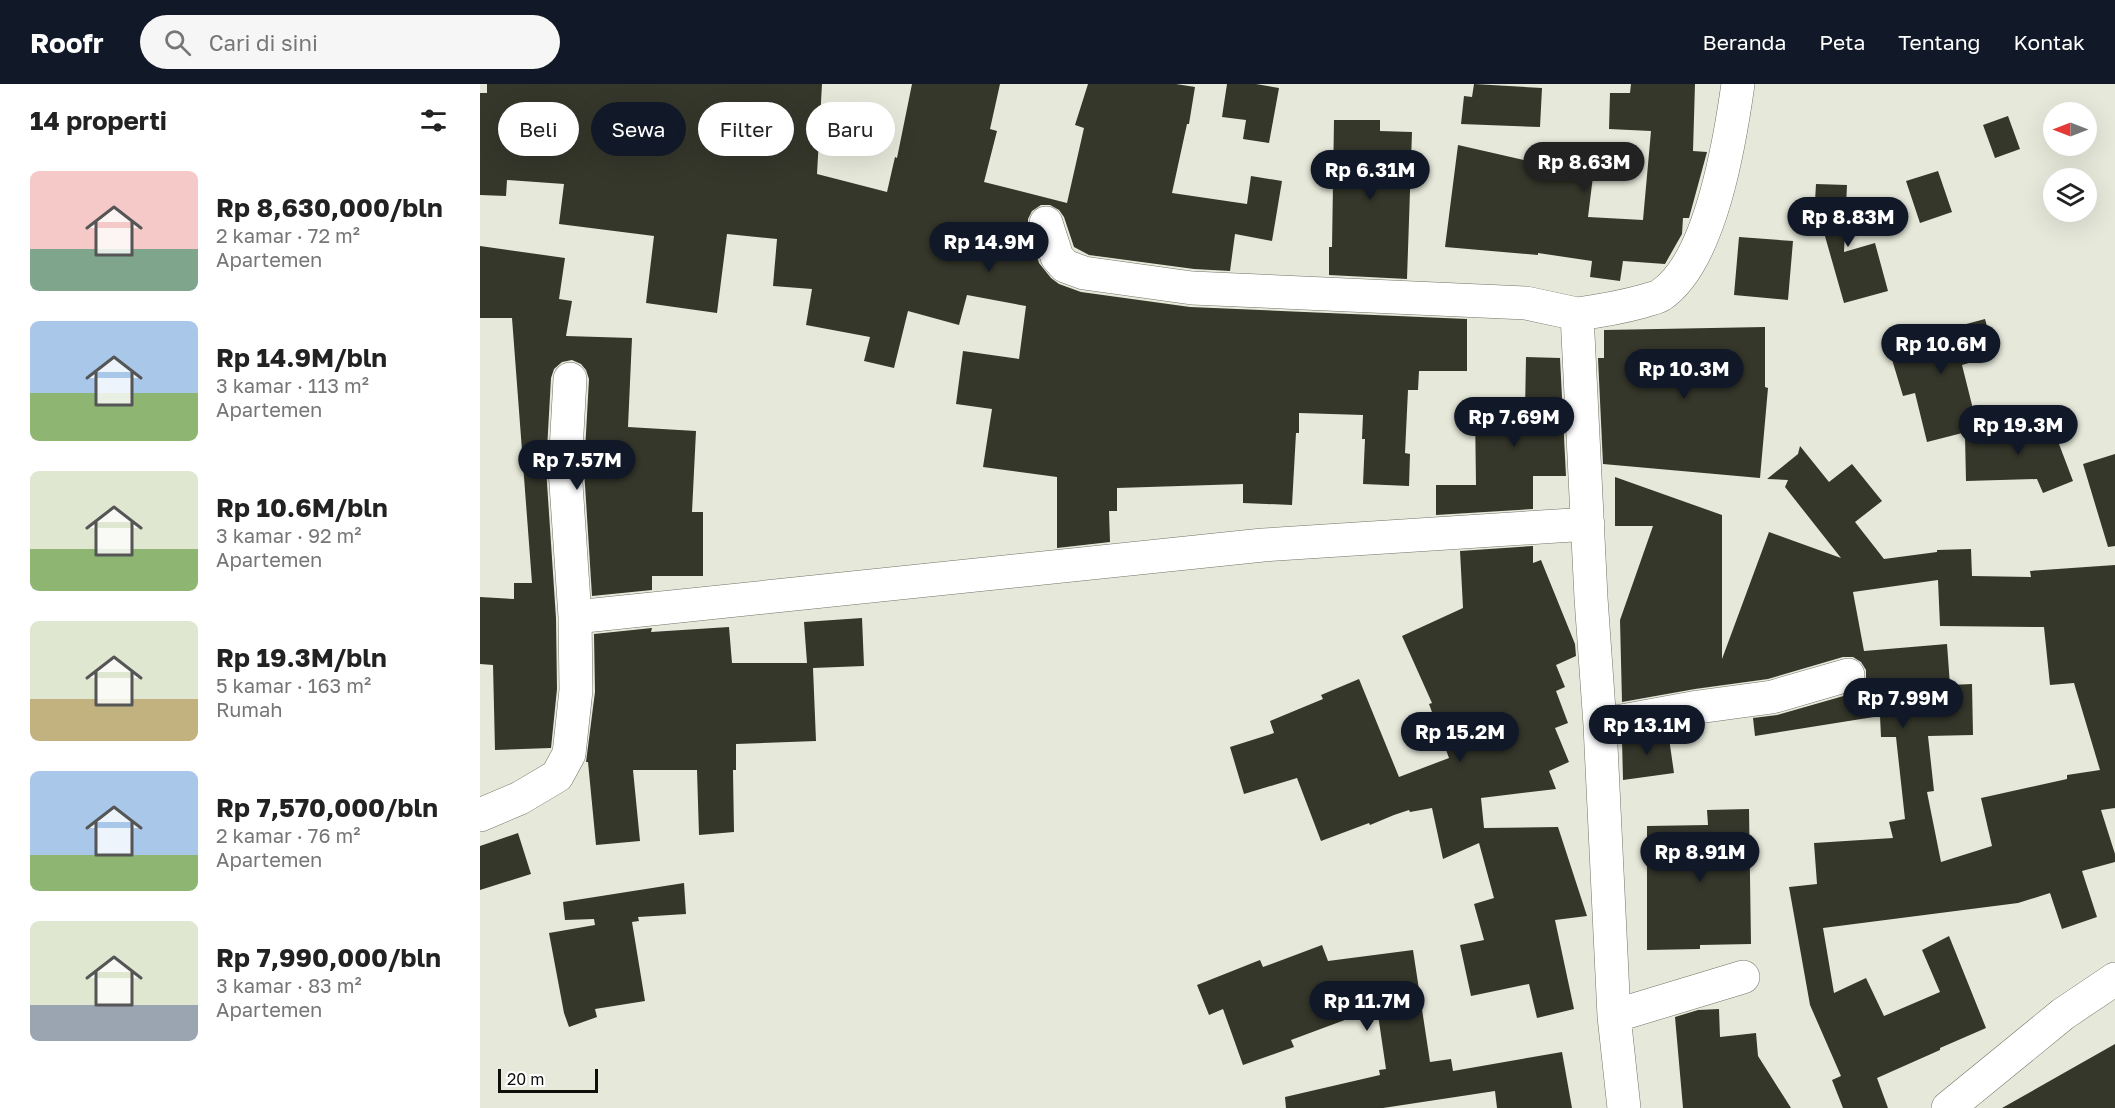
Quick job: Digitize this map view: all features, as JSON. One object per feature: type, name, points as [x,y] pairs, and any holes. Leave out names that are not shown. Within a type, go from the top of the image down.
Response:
[{"type":"street","points":[[1046,223],[1057,256],[1065,266],[1084,273],[1192,288],[1526,303],[1576,314],[1619,308],[1660,296],[1681,276],[1699,246],[1731,135],[1738,84]]},
{"type":"street","points":[[1576,314],[1614,1016],[1624,1108]]},
{"type":"street","points":[[480,815],[520,798],[557,776],[569,754],[576,690],[575,617],[565,469],[570,380]]},
{"type":"street","points":[[575,617],[1263,545],[1588,524]]},
{"type":"street","points":[[1600,725],[1772,696],[1848,675]]},
{"type":"street","points":[[1614,1016],[1743,977]]},
{"type":"street","points":[[1948,1108],[2063,1014],[2115,979]]},
{"type":"building","points":[[487,84],[822,84],[821,102],[806,102],[806,156],[818,156],[817,174],[887,192],[895,157],[897,158],[912,84],[1000,84],[990,129],[997,131],[984,182],[1067,203],[1084,128],[1075,125],[1088,84],[1176,84],[1195,87],[1189,124],[1187,124],[1172,193],[1247,204],[1251,176],[1282,181],[1272,241],[1235,234],[1230,271],[1194,269],[1089,255],[1074,247],[1064,217],[1059,210],[1050,205],[1041,205],[1032,211],[1028,219],[1028,228],[1039,263],[1051,278],[1059,284],[1081,292],[1190,307],[1467,319],[1467,371],[1419,371],[1418,390],[1408,390],[1405,453],[1410,454],[1409,486],[1363,484],[1365,439],[1362,439],[1363,415],[1299,413],[1292,505],[1243,503],[1243,484],[1117,488],[1117,511],[1109,511],[1110,542],[1057,548],[1057,477],[983,467],[992,409],[956,404],[963,351],[1019,359],[1026,306],[967,295],[959,325],[908,311],[894,368],[864,361],[870,337],[806,325],[812,289],[773,286],[777,239],[727,234],[717,313],[646,303],[654,236],[559,224],[564,184],[507,180],[506,196],[480,195],[480,93],[487,93]]},
{"type":"building","points":[[1227,84],[1256,84],[1279,88],[1269,143],[1243,139],[1246,120],[1222,117]]},
{"type":"building","points":[[1474,84],[1542,88],[1540,127],[1461,124],[1464,96],[1472,97]]},
{"type":"building","points":[[1631,84],[1695,84],[1693,151],[1707,152],[1689,218],[1683,218],[1682,234],[1665,264],[1623,261],[1620,281],[1590,277],[1592,261],[1538,253],[1538,255],[1445,247],[1458,145],[1593,176],[1588,217],[1643,220],[1651,131],[1609,129],[1610,93],[1630,93]]},
{"type":"building","points":[[2008,116],[2020,149],[1995,158],[1983,125]]},
{"type":"building","points":[[1334,120],[1380,120],[1380,131],[1412,132],[1407,279],[1329,275],[1329,247],[1332,247]]},
{"type":"building","points":[[1938,171],[1952,212],[1920,223],[1906,181]]},
{"type":"building","points":[[1816,184],[1847,185],[1844,252],[1875,243],[1888,291],[1844,303],[1815,201]]},
{"type":"building","points":[[1739,237],[1793,241],[1788,300],[1734,295]]},
{"type":"building","points":[[480,246],[565,258],[559,299],[572,301],[566,336],[632,338],[628,427],[696,431],[692,512],[703,512],[703,576],[652,576],[652,590],[592,596],[584,469],[589,379],[581,364],[572,360],[562,362],[554,369],[551,378],[546,468],[556,618],[557,689],[551,748],[495,750],[493,665],[480,664],[480,597],[514,599],[514,583],[532,583],[512,318],[480,318]]},
{"type":"building","points":[[1985,319],[1995,355],[1962,365],[1978,429],[1927,442],[1915,393],[1903,396],[1887,343],[1928,330],[1929,334]]},
{"type":"building","points":[[1765,327],[1765,387],[1768,388],[1760,478],[1603,464],[1598,358],[1604,358],[1604,330]]},
{"type":"building","points":[[1526,357],[1560,358],[1566,476],[1533,476],[1533,509],[1436,515],[1436,485],[1476,485],[1475,411],[1525,410]]},
{"type":"building","points":[[2048,415],[2073,481],[2043,493],[2037,479],[1966,481],[1965,436],[2008,432]]},
{"type":"building","points":[[1800,446],[1829,482],[1852,464],[1882,501],[1855,522],[1884,559],[1937,552],[1937,550],[1971,549],[1972,576],[2031,577],[2030,571],[2115,565],[2115,808],[2101,810],[2115,854],[2115,862],[2082,871],[2097,917],[2062,929],[2050,893],[2018,903],[1823,928],[1834,993],[1866,978],[1884,1016],[1940,992],[1922,950],[1949,936],[1986,1028],[1877,1078],[1888,1108],[1843,1108],[1832,1080],[1841,1076],[1810,1005],[1789,887],[1817,884],[1814,843],[1893,838],[1889,822],[1905,819],[1896,737],[1881,737],[1880,716],[1755,736],[1753,718],[1777,715],[1854,693],[1862,688],[1866,679],[1866,670],[1861,662],[1853,657],[1843,657],[1768,679],[1622,702],[1620,620],[1653,526],[1615,526],[1615,477],[1722,515],[1722,659],[1769,532],[1841,558],[1785,487],[1788,480],[1767,479],[1798,454]],"holes":[[[1938,580],[1940,626],[2044,627],[2050,685],[2074,683],[2100,770],[2067,775],[2067,779],[1981,798],[1992,846],[1941,862],[1927,792],[1934,791],[1928,736],[1973,735],[1972,684],[1950,685],[1947,644],[1864,651],[1853,592]]]},
{"type":"building","points":[[2115,454],[2115,546],[2108,547],[2083,464]]},
{"type":"building","points":[[1533,546],[1533,563],[1541,560],[1575,644],[1576,656],[1556,665],[1565,687],[1556,691],[1568,723],[1555,728],[1569,762],[1549,771],[1556,789],[1481,798],[1484,828],[1558,827],[1587,916],[1555,920],[1574,1009],[1537,1018],[1529,984],[1471,996],[1460,945],[1484,940],[1474,904],[1494,898],[1479,843],[1443,859],[1432,808],[1410,812],[1409,810],[1321,841],[1297,778],[1244,794],[1230,747],[1274,733],[1270,721],[1323,699],[1321,695],[1359,679],[1399,777],[1449,758],[1429,704],[1432,703],[1402,636],[1463,608],[1460,551]]},
{"type":"building","points":[[862,618],[864,666],[813,668],[816,741],[736,744],[736,770],[733,770],[734,832],[699,835],[697,770],[633,770],[640,841],[596,845],[588,762],[586,762],[595,692],[594,634],[652,628],[651,632],[729,627],[732,663],[807,663],[804,622]]},
{"type":"building","points":[[1668,731],[1674,773],[1623,780],[1622,740]]},
{"type":"building","points":[[1749,809],[1751,944],[1700,945],[1700,949],[1647,950],[1647,826],[1708,825],[1707,810]]},
{"type":"building","points":[[518,833],[531,874],[480,890],[480,846]]},
{"type":"building","points":[[684,883],[686,914],[638,917],[639,921],[632,922],[645,1001],[595,1009],[597,1017],[569,1027],[564,1013],[549,933],[595,925],[594,919],[565,920],[563,902]]},
{"type":"building","points":[[1322,945],[1328,961],[1413,950],[1430,1062],[1451,1059],[1453,1071],[1562,1052],[1572,1108],[1497,1108],[1495,1091],[1383,1108],[1286,1108],[1285,1097],[1380,1075],[1379,1070],[1386,1069],[1377,1008],[1291,1040],[1294,1047],[1243,1065],[1223,1009],[1209,1015],[1197,985],[1260,960],[1263,967]]},
{"type":"building","points":[[1719,1009],[1720,1037],[1756,1033],[1758,1056],[1791,1108],[1683,1108],[1675,1017],[1698,1010]]},
{"type":"building","points":[[2115,1044],[2115,1108],[2002,1108]]}]
